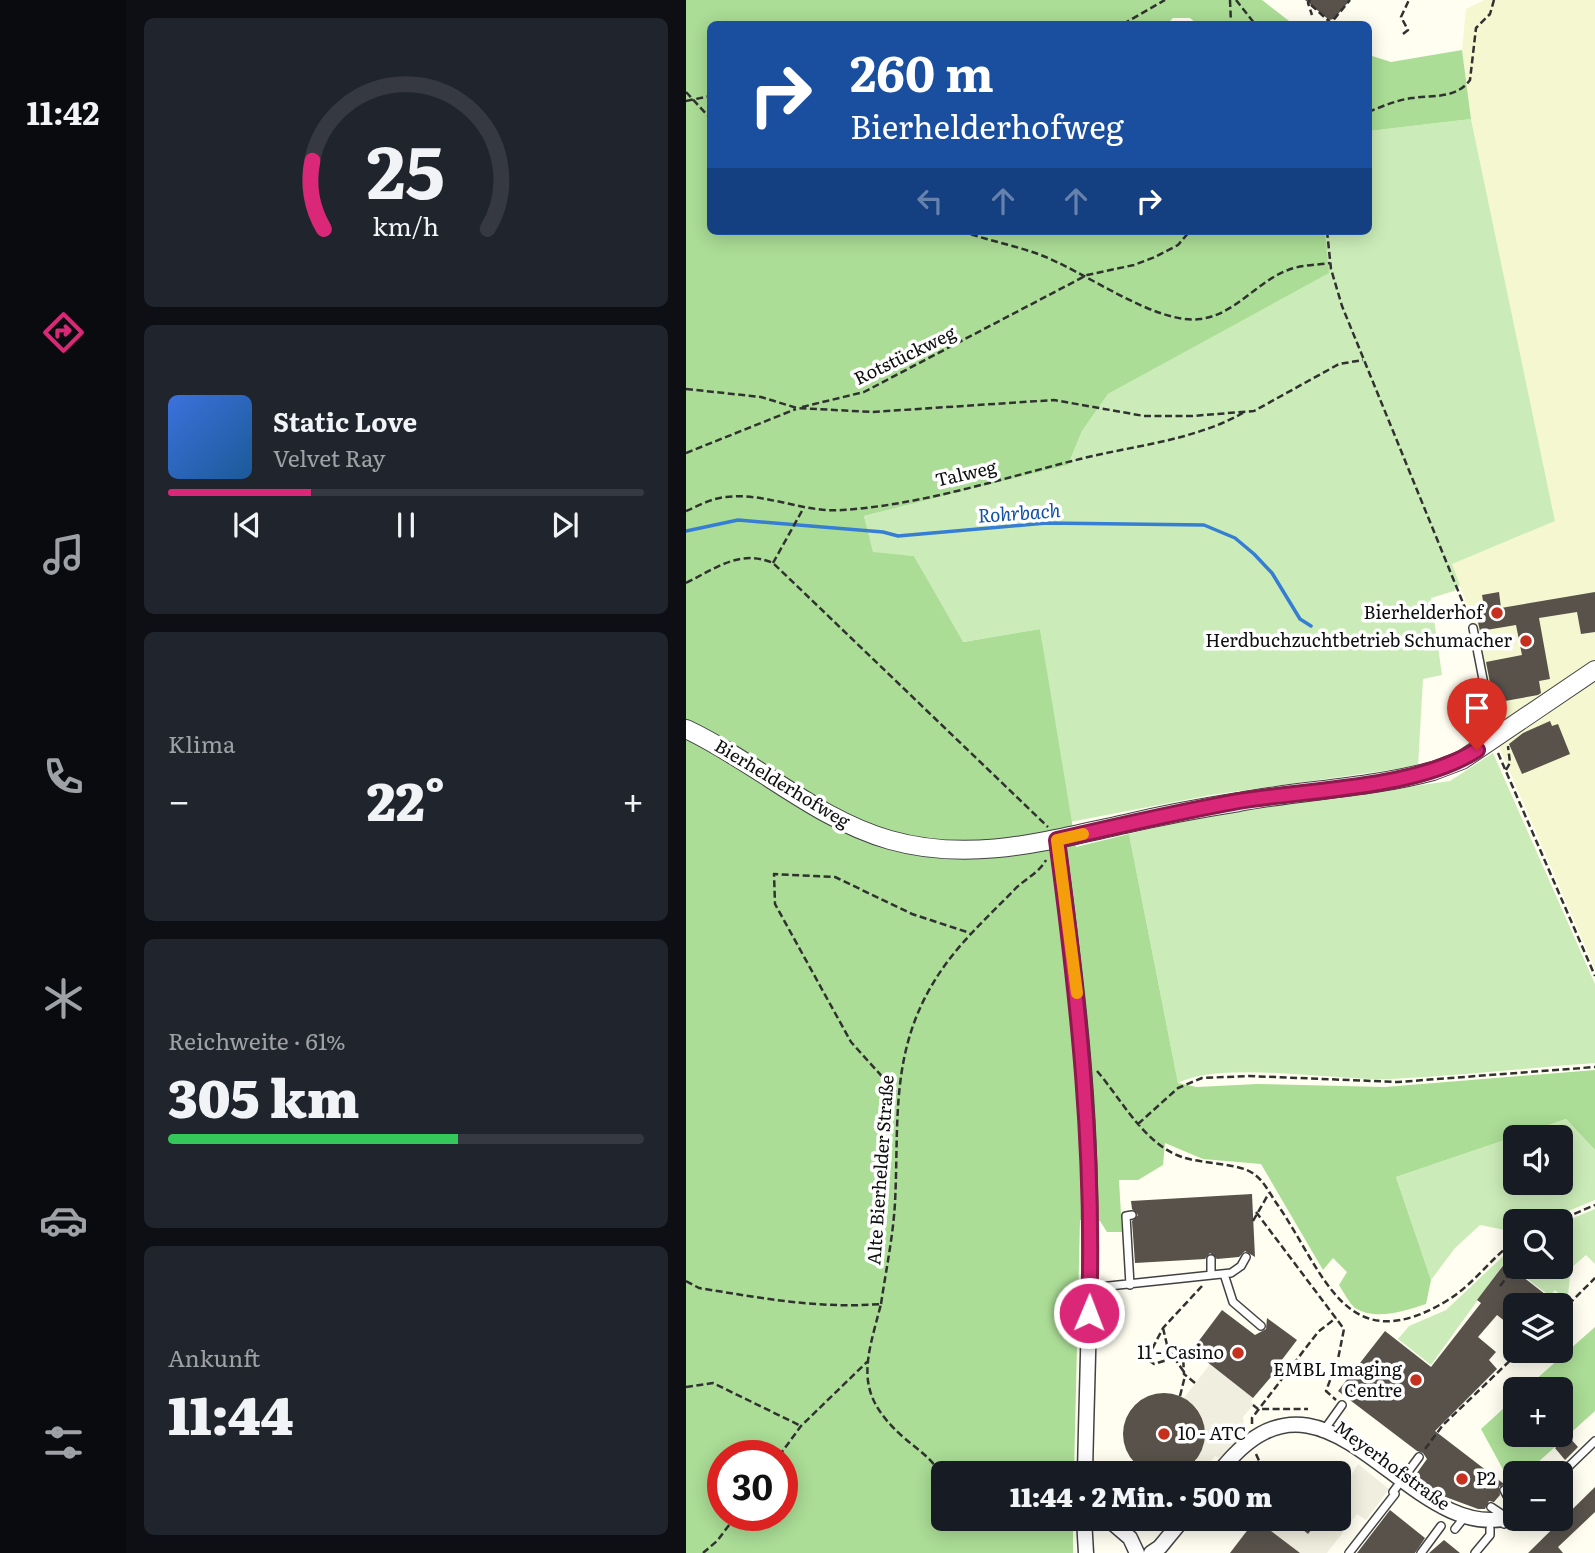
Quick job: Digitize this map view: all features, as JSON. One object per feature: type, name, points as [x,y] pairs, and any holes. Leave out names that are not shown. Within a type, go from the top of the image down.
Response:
[{"type":"street","name":"Bierhelderhofweg","points":[[686,729],[744,760],[839,820],[888,839],[920,847],[965,851],[1008,849],[1239,802],[1418,775],[1449,766],[1502,738],[1595,670]]},
{"type":"street","points":[[1057,840],[1084,1062],[1089,1168],[1090,1288],[1085,1461]]},
{"type":"street","name":"Meyerhofstraße","points":[[1252,1438],[1280,1430],[1301,1431],[1319,1437],[1398,1496]]},
{"type":"street","points":[[1228,1461],[1252,1438]]},
{"type":"street","name":"Meyerhofstraße","points":[[1441,1524],[1503,1521]]},
{"type":"street","points":[[1085,1531],[1086,1553]]},
{"type":"street","points":[[1122,1531],[1130,1538],[1137,1553]]},
{"type":"street","points":[[1151,1553],[1173,1531]]},
{"type":"lane","points":[[1473,628],[1489,710],[1502,738]]},
{"type":"lane","points":[[1130,1285],[1131,1250],[1126,1216],[1132,1215]]},
{"type":"lane","points":[[1090,1288],[1224,1274],[1237,1270],[1246,1257]]},
{"type":"lane","points":[[1208,1276],[1211,1259]]},
{"type":"lane","points":[[1224,1274],[1233,1302],[1261,1326]]},
{"type":"lane","points":[[1319,1437],[1342,1405]]},
{"type":"lane","points":[[1573,1462],[1595,1441]]},
{"type":"lane","points":[[1349,1553],[1398,1496],[1419,1457]]},
{"type":"lane","points":[[1491,1507],[1503,1517]]},
{"type":"lane","points":[[1421,1553],[1441,1524],[1469,1510]]},
{"type":"lane","points":[[1475,1553],[1503,1524]]},
{"type":"path","points":[[1128,21],[1165,0]]},
{"type":"path","points":[[1230,0],[1231,21]]},
{"type":"path","points":[[1236,0],[1253,21]]},
{"type":"path","points":[[1310,0],[1308,3],[1311,5],[1312,15]]},
{"type":"path","points":[[1333,21],[1350,0]]},
{"type":"path","points":[[1403,34],[1408,31],[1401,17],[1409,0]]},
{"type":"path","points":[[1372,110],[1414,98],[1450,94],[1466,86],[1470,80],[1476,28],[1490,14],[1494,0]]},
{"type":"path","points":[[1311,5],[1329,21]]},
{"type":"path","points":[[686,92],[688,100],[707,116]]},
{"type":"path","points":[[688,100],[707,97]]},
{"type":"path","points":[[974,235],[1038,254],[1087,275],[1123,297],[1157,312],[1199,320],[1228,310],[1265,282],[1289,269],[1330,263]]},
{"type":"path","name":"Rotstückweg","points":[[686,453],[797,408],[864,392],[1087,275],[1134,265],[1155,257],[1178,245],[1187,235]]},
{"type":"path","points":[[1326,235],[1336,290],[1473,628]]},
{"type":"path","name":"Talweg","points":[[686,511],[726,496],[783,503],[803,509],[841,510],[912,500],[1082,458],[1177,440],[1260,408],[1339,364],[1363,360]]},
{"type":"path","points":[[686,389],[761,397],[797,408],[902,413],[1054,400],[1144,416],[1246,412]]},
{"type":"path","points":[[773,563],[803,509]]},
{"type":"path","points":[[686,583],[742,557],[757,556],[773,563],[1045,822],[1057,840]]},
{"type":"path","points":[[1502,738],[1506,769],[1595,976]]},
{"type":"path","points":[[1502,738],[1508,749],[1510,763],[1506,769]]},
{"type":"path","name":"Alte Bierhelder Straße","points":[[933,1461],[877,1411],[867,1386],[894,1207],[897,1092],[902,1058],[918,1013],[946,963],[970,933],[1018,886],[1041,869],[1057,840]]},
{"type":"path","points":[[897,1092],[851,1042],[775,904],[774,874],[835,877],[912,914],[970,933]]},
{"type":"path","points":[[1084,1062],[1096,1070],[1138,1124],[1180,1157],[1251,1172],[1269,1193],[1341,1304],[1368,1320],[1394,1320],[1434,1308],[1474,1280],[1503,1252]]},
{"type":"path","points":[[1138,1124],[1178,1088],[1202,1078],[1249,1076],[1398,1082],[1595,1068]]},
{"type":"path","points":[[1253,1221],[1269,1193]]},
{"type":"path","points":[[1573,1214],[1595,1205]]},
{"type":"path","points":[[1256,1212],[1336,1317],[1345,1334],[1326,1391],[1342,1405]]},
{"type":"path","points":[[1180,1396],[1185,1374],[1184,1356],[1154,1364],[1147,1359],[1163,1328],[1200,1291],[1208,1276]]},
{"type":"path","points":[[1573,1300],[1595,1278]]},
{"type":"path","points":[[1500,1286],[1505,1279]]},
{"type":"path","points":[[686,1281],[699,1288],[800,1305],[838,1308],[881,1304]]},
{"type":"path","points":[[1259,1461],[1252,1438],[1252,1418],[1318,1332],[1336,1317]]},
{"type":"path","points":[[1163,1328],[1173,1359],[1195,1383]]},
{"type":"path","points":[[791,1440],[801,1426],[869,1360]]},
{"type":"path","points":[[1419,1457],[1443,1425],[1508,1363]]},
{"type":"path","points":[[686,1387],[713,1382],[801,1426]]},
{"type":"path","points":[[1253,1405],[1258,1409],[1308,1409]]},
{"type":"path","points":[[704,1553],[725,1531]]},
{"type":"green space","points":[[686,0],[1262,0],[1289,21],[1194,21],[1190,18],[1173,18],[1170,21],[707,21],[707,235],[1325,235],[1329,273],[1108,394],[1082,431],[1068,465],[864,516],[873,552],[914,556],[963,642],[1040,629],[1076,847],[1129,834],[1178,1083],[1197,1087],[1257,1084],[1385,1087],[1595,1070],[1595,1150],[1566,1119],[1548,1125],[1503,1125],[1503,1140],[1396,1177],[1431,1280],[1426,1304],[1400,1312],[1372,1314],[1353,1306],[1339,1285],[1347,1272],[1333,1258],[1323,1270],[1261,1164],[1203,1159],[1165,1143],[1163,1165],[1138,1180],[1119,1180],[1122,1232],[1107,1232],[1100,1221],[1080,1220],[1074,1461],[931,1461],[931,1531],[1073,1531],[1073,1553],[686,1553]]},
{"type":"green space","points":[[1485,0],[1595,0],[1595,660],[1562,682],[1595,677],[1595,969],[1498,744],[1478,632],[1451,564],[1555,521],[1471,119],[1462,50],[1466,9]]},
{"type":"green space","points":[[1462,50],[1471,119],[1372,131],[1372,56],[1391,62]]},
{"type":"green space","points":[[1471,119],[1555,521],[1452,564],[1460,585],[1454,591],[1431,598],[1442,675],[1423,679],[1418,766],[1211,795],[1070,822],[1040,629],[962,642],[914,556],[873,553],[864,516],[1068,465],[1082,431],[1108,394],[1328,273],[1325,235],[1372,235],[1372,131]]},
{"type":"green space","points":[[1493,753],[1595,984],[1595,1063],[1391,1079],[1222,1073],[1197,1076],[1178,1083],[1129,834],[1206,815],[1450,781]]},
{"type":"green space","points":[[1566,1119],[1572,1125],[1548,1125]]},
{"type":"green space","points":[[1573,1126],[1595,1150],[1595,1200],[1573,1209],[1503,1209],[1503,1230],[1480,1225],[1455,1248],[1431,1280],[1396,1177],[1503,1140],[1503,1195],[1573,1195]]},
{"type":"green space","points":[[1595,1209],[1595,1264],[1586,1255],[1573,1266],[1573,1218]]},
{"type":"green space","points":[[1503,1256],[1503,1265],[1431,1365],[1398,1339],[1409,1326],[1446,1310]]},
{"type":"green space","points":[[1528,1279],[1570,1279],[1568,1293],[1558,1293],[1555,1290],[1546,1293]]},
{"type":"green space","points":[[1595,1327],[1595,1411],[1573,1431],[1573,1377],[1539,1377],[1554,1363],[1573,1363],[1573,1346]]},
{"type":"green space","points":[[1503,1409],[1503,1447],[1555,1447],[1539,1461],[1503,1461],[1503,1469],[1481,1429]]},
{"type":"shaded area","points":[[1210,1364],[1253,1398],[1251,1402],[1254,1404],[1243,1417],[1245,1434],[1219,1458],[1215,1456],[1211,1461],[1196,1461],[1203,1448],[1205,1433],[1202,1417],[1184,1398]]},
{"type":"shaded area","points":[[1358,1464],[1389,1489],[1366,1520],[1357,1514],[1351,1522],[1351,1475]]},
{"type":"shaded area","points":[[1247,1531],[1304,1531],[1308,1534],[1310,1531],[1344,1531],[1327,1553],[1230,1553]]},
{"type":"building","points":[[1305,0],[1350,0],[1334,19],[1329,20]]},
{"type":"building","points":[[1499,592],[1501,608],[1595,592],[1595,632],[1581,634],[1577,612],[1539,618],[1550,679],[1539,681],[1541,693],[1538,695],[1494,703],[1486,662],[1522,655],[1516,625],[1480,631],[1476,614],[1485,612],[1482,595]]},
{"type":"building","points":[[1550,721],[1552,726],[1558,724],[1570,754],[1522,774],[1509,744],[1523,733]]},
{"type":"building","points":[[1252,1194],[1255,1257],[1245,1251],[1239,1257],[1217,1259],[1210,1253],[1205,1259],[1135,1263],[1132,1221],[1138,1215],[1132,1209],[1131,1201]]},
{"type":"building","name":"EMBL Imaging Centre","points":[[1503,1266],[1503,1279],[1526,1279],[1544,1293],[1503,1293],[1503,1320],[1497,1315],[1478,1337],[1496,1352],[1489,1360],[1497,1369],[1435,1431],[1503,1483],[1499,1487],[1500,1495],[1494,1502],[1489,1501],[1485,1509],[1443,1496],[1414,1477],[1427,1459],[1423,1453],[1338,1391],[1385,1331],[1431,1367],[1481,1303],[1477,1300]]},
{"type":"building","name":"11 - Casino","points":[[1222,1310],[1255,1335],[1266,1329],[1267,1318],[1297,1340],[1281,1361],[1283,1363],[1253,1398],[1192,1350]]},
{"type":"building","name":"10 - ATC","points":[[1164,1393],[1180,1396],[1198,1411],[1204,1426],[1202,1450],[1195,1461],[1133,1461],[1126,1450],[1123,1434],[1126,1418],[1135,1405],[1148,1396]]},
{"type":"building","points":[[1573,1442],[1578,1447],[1565,1460],[1555,1448],[1573,1447]]},
{"type":"building","points":[[1595,1487],[1595,1512],[1558,1547],[1563,1553],[1528,1553],[1550,1531],[1573,1531],[1573,1509]]},
{"type":"building","points":[[1390,1510],[1425,1538],[1415,1553],[1357,1553]]},
{"type":"building","points":[[1247,1531],[1271,1531],[1300,1553],[1230,1553]]},
{"type":"building","points":[[1444,1540],[1460,1553],[1429,1553]]},
{"type":"waterway","name":"Rohrbach","points":[[686,531],[738,520],[883,532],[898,536],[1046,523],[1204,525],[1235,538],[1254,554],[1272,573],[1300,619],[1311,626]]},
{"type":"slow traffic","points":[[1077,993],[1057,840],[1083,834]]},
{"type":"place","name":"Bierhelderhof","points":[[1497,613]]},
{"type":"place","name":"Herdbuchzuchtbetrieb Schumacher","points":[[1526,641]]},
{"type":"place","name":"11 - Casino","points":[[1238,1353]]},
{"type":"place","name":"EMBL Imaging Centre","points":[[1416,1380]]},
{"type":"place","name":"10 - ATC","points":[[1164,1434]]},
{"type":"place","name":"P2","points":[[1462,1479]]},
{"type":"route","points":[[1089,1313],[1089,1168],[1083,1049],[1057,840],[1239,802],[1418,775],[1449,766],[1477,750]]}]
